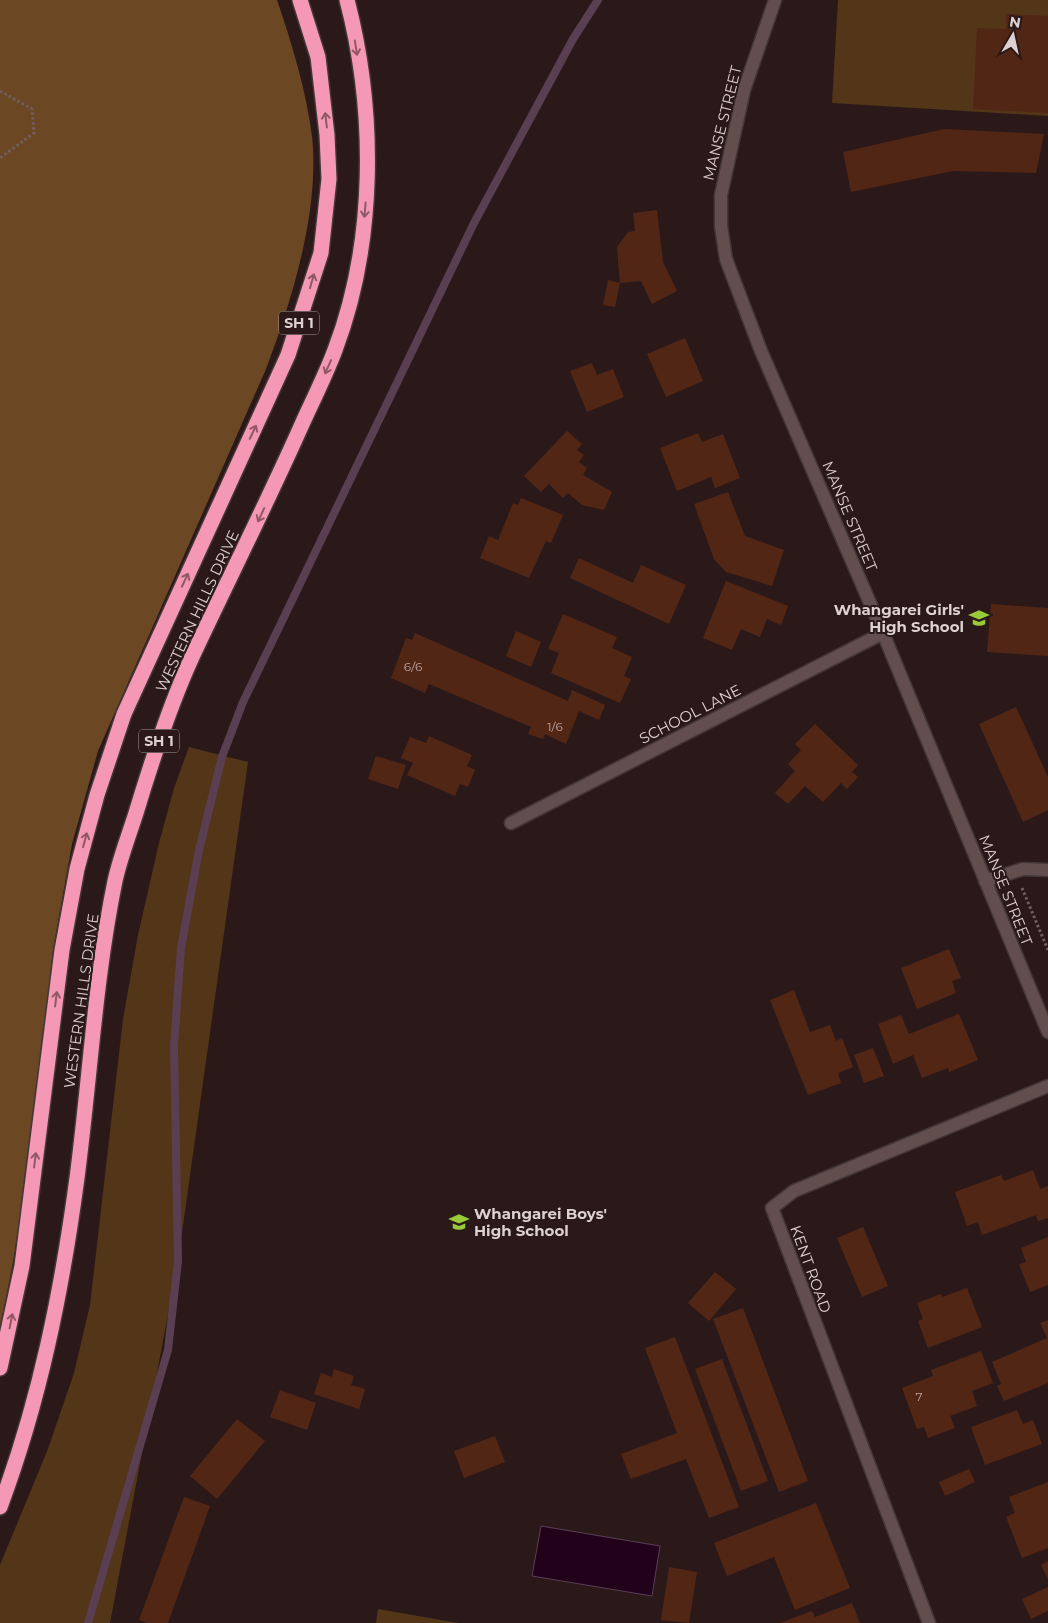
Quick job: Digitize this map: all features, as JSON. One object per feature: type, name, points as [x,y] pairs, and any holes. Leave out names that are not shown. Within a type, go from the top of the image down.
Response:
[{"type":"highway","name":"WESTERN HILLS DRIVE","points":[[0,1368],[22,1266],[62,950],[77,869],[97,795],[124,714],[288,355],[320,253],[329,179],[327,135],[318,57],[300,0]]},
{"type":"highway","name":"WESTERN HILLS DRIVE","points":[[0,1507],[21,1448],[58,1305],[77,1176],[102,960],[116,878],[162,733],[190,660],[261,516],[336,348],[352,292],[363,240],[367,150],[356,49],[347,0]]},
{"type":"street","name":"MANSE STREET","points":[[775,0],[744,90],[720,195],[721,226],[726,258],[761,351],[883,633],[1048,1032]]},
{"type":"street","name":"SCHOOL LANE","points":[[510,823],[883,633]]},
{"type":"street","points":[[985,881],[1017,871],[1048,870]]},
{"type":"street","name":"KENT ROAD","points":[[929,1623],[772,1208],[794,1191],[1048,1086]]},
{"type":"path","points":[[0,91],[32,109],[34,133],[0,158]]},
{"type":"path","points":[[1017,871],[1048,950]]},
{"type":"shaded area","points":[[0,0],[277,0],[293,50],[306,102],[312,136],[313,164],[312,194],[302,254],[276,342],[266,369],[98,751],[72,844],[53,950],[31,1152],[12,1268],[0,1327]]},
{"type":"shaded area","points":[[838,0],[1048,0],[1048,116],[832,103]]},
{"type":"shaded area","points":[[189,747],[248,762],[178,1261],[110,1623],[0,1623],[0,1565],[48,1449],[74,1373],[90,1305],[123,1019],[138,935],[159,843],[174,788]]},
{"type":"shaded area","points":[[541,1526],[660,1546],[652,1596],[532,1576]]},
{"type":"shaded area","points":[[378,1609],[458,1623],[376,1623]]},
{"type":"building","points":[[1006,14],[1048,16],[1048,113],[973,109],[977,28],[1006,29]]},
{"type":"building","points":[[944,129],[1044,134],[1036,173],[953,171],[851,192],[843,152]]},
{"type":"building","points":[[657,210],[663,262],[677,291],[652,304],[641,281],[620,283],[617,247],[628,232],[635,231],[633,213]]},
{"type":"building","points":[[608,280],[620,283],[615,307],[603,305]]},
{"type":"building","points":[[685,338],[703,381],[666,397],[647,354]]},
{"type":"building","points":[[592,363],[597,375],[613,369],[624,397],[587,412],[570,371]]},
{"type":"building","points":[[567,431],[582,444],[577,450],[584,455],[579,462],[587,468],[583,475],[612,492],[604,510],[582,505],[568,493],[563,498],[549,484],[541,492],[524,476]]},
{"type":"building","points":[[698,433],[702,442],[723,434],[740,478],[715,488],[711,477],[677,491],[660,448]]},
{"type":"building","points":[[728,492],[745,536],[784,550],[772,586],[726,572],[714,559],[694,504]]},
{"type":"building","points":[[521,498],[563,515],[551,543],[546,541],[529,578],[480,558],[489,536],[498,540],[513,503],[518,505]]},
{"type":"building","points":[[579,558],[633,583],[641,565],[686,585],[669,624],[570,578]]},
{"type":"building","points":[[726,581],[788,606],[781,625],[767,619],[760,637],[741,629],[732,650],[703,638]]},
{"type":"building","points":[[991,604],[1048,608],[1048,656],[987,652]]},
{"type":"building","points":[[563,614],[617,637],[612,648],[632,657],[624,676],[631,679],[620,703],[551,673],[559,653],[548,649]]},
{"type":"building","points":[[516,631],[541,642],[531,667],[506,656]]},
{"type":"building","points":[[415,633],[568,701],[572,690],[605,705],[599,720],[579,711],[566,744],[545,734],[543,739],[528,734],[531,727],[429,684],[425,693],[391,678],[406,638],[412,640]]},
{"type":"building","points":[[1016,707],[1048,777],[1048,810],[1023,822],[979,724]]},
{"type":"building","points":[[815,724],[858,765],[852,772],[858,777],[847,789],[841,783],[823,802],[805,786],[788,804],[775,793],[795,771],[788,764],[801,750],[795,744]]},
{"type":"building","points":[[429,736],[472,755],[467,766],[475,770],[468,787],[460,784],[455,796],[407,775],[413,763],[401,758],[410,737],[426,743]]},
{"type":"building","points":[[376,756],[406,765],[398,789],[368,779]]},
{"type":"building","points":[[949,949],[961,978],[952,981],[956,993],[917,1009],[901,968]]},
{"type":"building","points":[[794,990],[810,1032],[830,1025],[836,1041],[842,1038],[853,1067],[838,1073],[841,1083],[808,1095],[770,1000]]},
{"type":"building","points":[[959,1014],[978,1060],[949,1072],[948,1068],[922,1078],[913,1055],[893,1064],[878,1024],[901,1015],[909,1034]]},
{"type":"building","points":[[873,1048],[884,1076],[864,1083],[854,1055]]},
{"type":"building","points":[[1033,1170],[1040,1189],[1048,1186],[1048,1218],[1038,1221],[1036,1215],[982,1235],[978,1222],[967,1226],[955,1192],[1001,1175],[1004,1181]]},
{"type":"building","points":[[863,1227],[888,1286],[862,1297],[837,1238]]},
{"type":"building","points":[[1048,1237],[1048,1285],[1030,1292],[1019,1264],[1026,1262],[1021,1248]]},
{"type":"building","points":[[715,1272],[736,1289],[709,1321],[688,1303]]},
{"type":"building","points":[[967,1288],[982,1327],[928,1348],[918,1321],[923,1319],[917,1303],[941,1294],[942,1297]]},
{"type":"building","points":[[743,1308],[808,1481],[779,1492],[713,1319]]},
{"type":"building","points":[[1048,1320],[1048,1383],[1004,1401],[997,1386],[1001,1384],[992,1362],[1047,1338],[1040,1323]]},
{"type":"building","points":[[675,1337],[739,1507],[709,1518],[686,1459],[631,1479],[621,1454],[677,1433],[645,1348]]},
{"type":"building","points":[[981,1351],[993,1383],[972,1391],[977,1406],[950,1416],[955,1428],[928,1438],[924,1427],[917,1429],[902,1388],[933,1376],[931,1370]]},
{"type":"building","points":[[722,1359],[768,1481],[741,1491],[695,1369]]},
{"type":"building","points":[[334,1369],[354,1376],[351,1385],[365,1389],[359,1409],[314,1394],[321,1373],[332,1377]]},
{"type":"building","points":[[280,1390],[316,1403],[307,1430],[270,1417]]},
{"type":"building","points":[[1017,1410],[1023,1424],[1033,1420],[1042,1444],[985,1465],[971,1427]]},
{"type":"building","points":[[237,1419],[265,1441],[217,1499],[190,1476]]},
{"type":"building","points":[[495,1436],[505,1462],[464,1478],[454,1451]]},
{"type":"building","points":[[969,1469],[975,1482],[945,1496],[939,1482]]},
{"type":"building","points":[[1048,1482],[1048,1548],[1022,1558],[1006,1517],[1015,1513],[1009,1497]]},
{"type":"building","points":[[184,1497],[210,1506],[168,1623],[147,1623],[139,1620]]},
{"type":"building","points":[[816,1503],[850,1588],[795,1610],[774,1557],[727,1576],[714,1543]]},
{"type":"building","points":[[1048,1561],[1048,1579],[1041,1565]]},
{"type":"building","points":[[669,1567],[697,1572],[689,1623],[661,1620]]},
{"type":"building","points":[[1048,1587],[1048,1611],[1031,1619],[1022,1599]]},
{"type":"building","points":[[852,1603],[860,1623],[780,1623],[812,1611],[815,1617]]},
{"type":"waterway","points":[[88,1623],[168,1350],[178,1261],[174,1046],[181,948],[199,850],[222,757],[243,702],[474,223],[573,39],[598,0]]},
{"type":"place","name":"Whangarei Girls' High School","points":[[979,618]]},
{"type":"place","name":"Whangarei Boys' High School","points":[[459,1222]]}]
